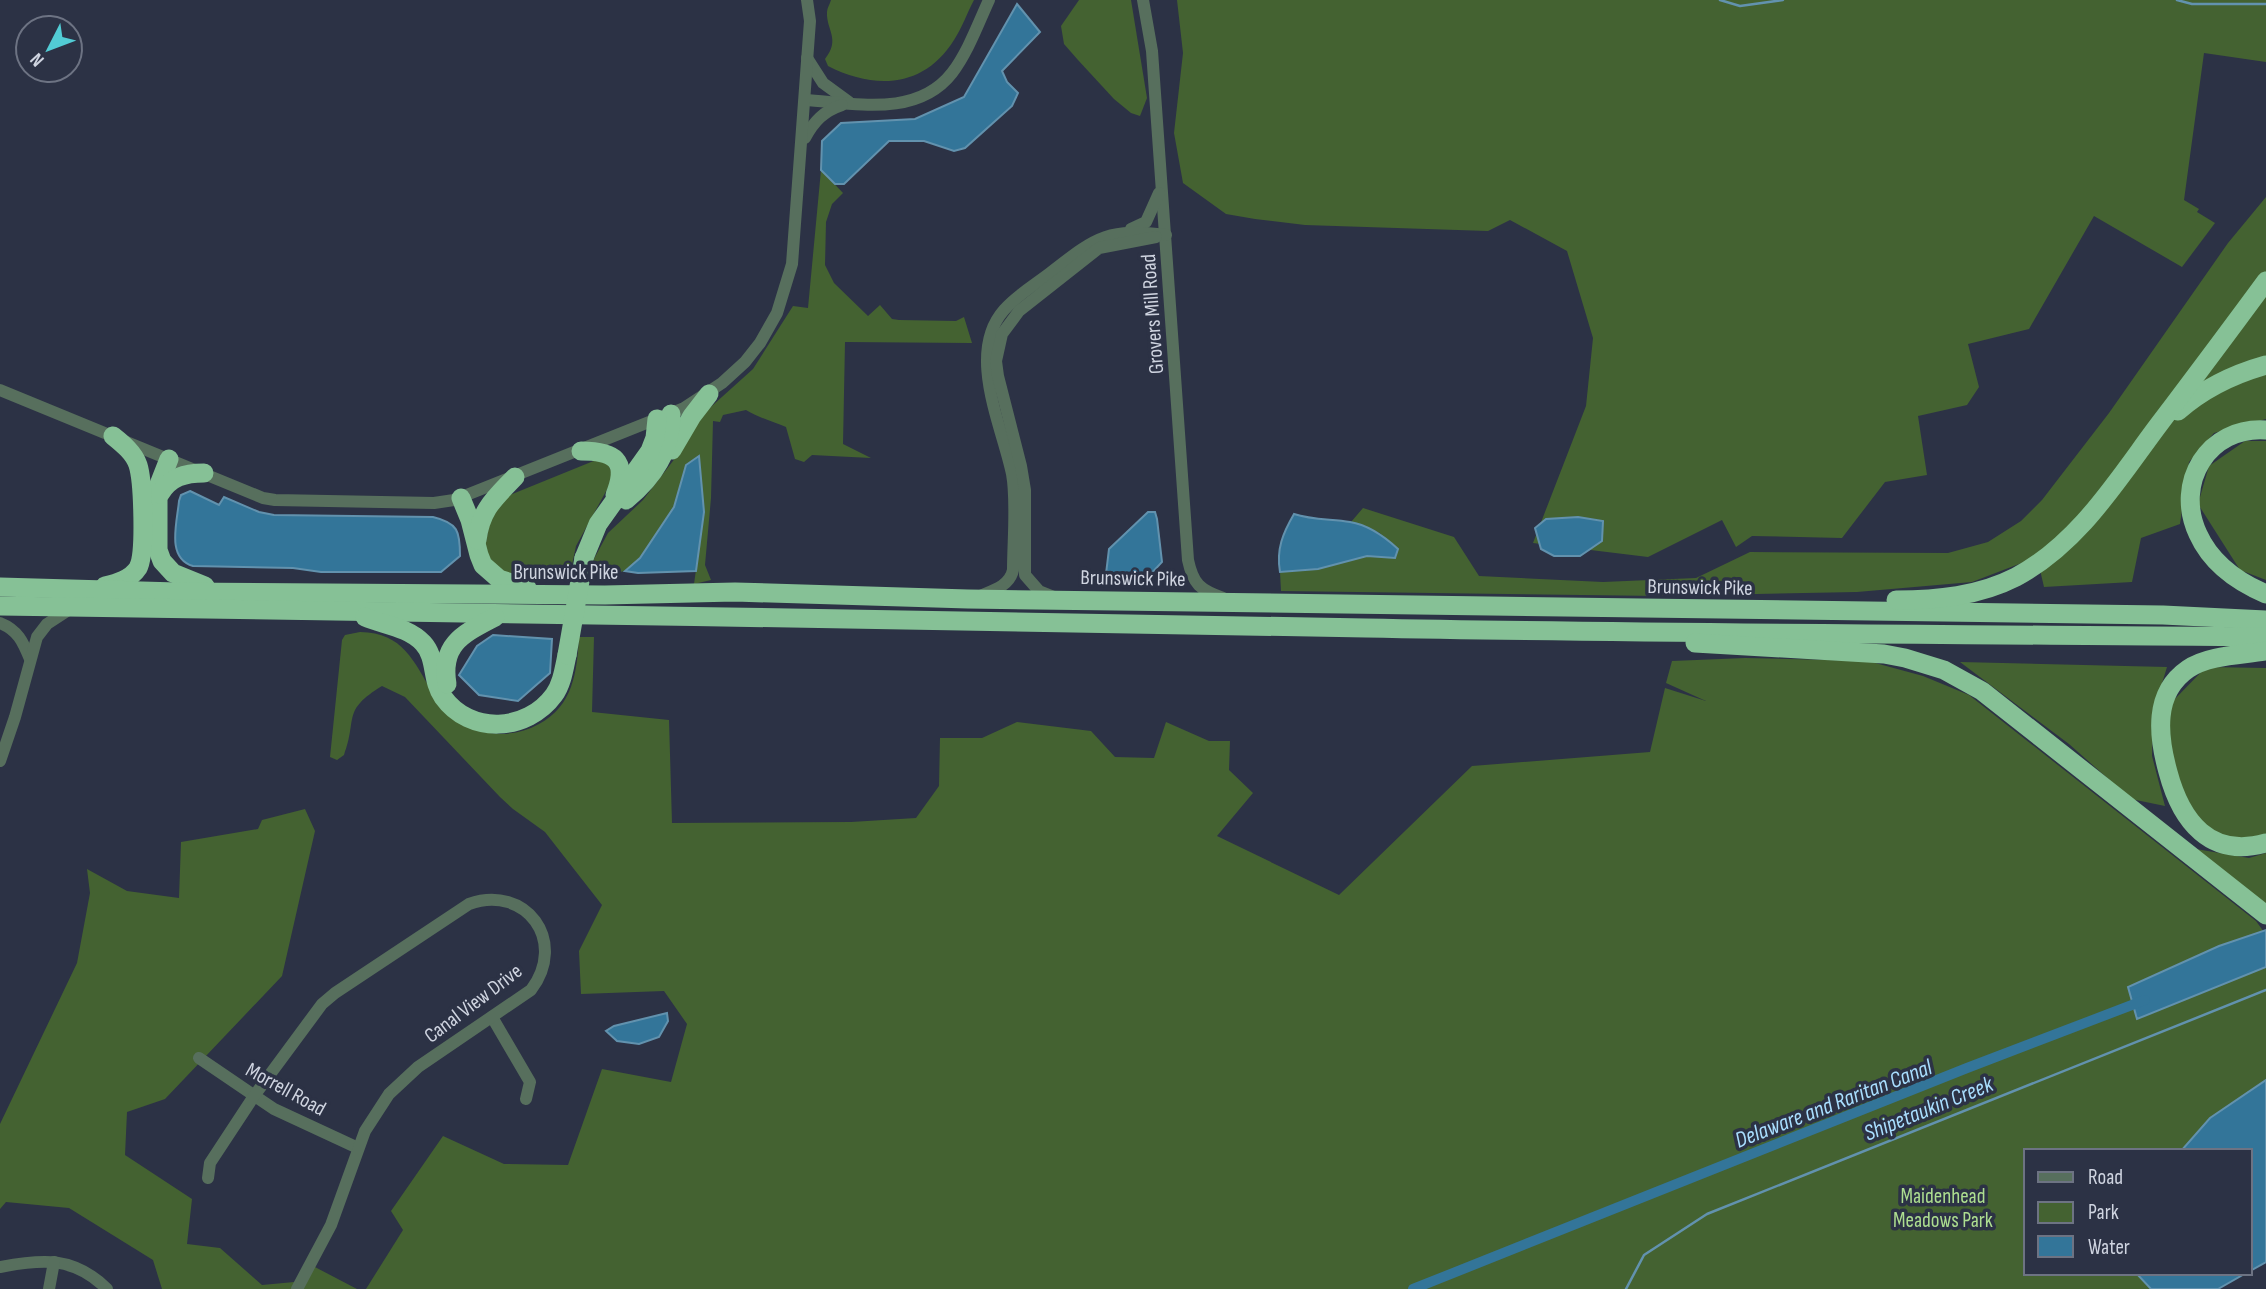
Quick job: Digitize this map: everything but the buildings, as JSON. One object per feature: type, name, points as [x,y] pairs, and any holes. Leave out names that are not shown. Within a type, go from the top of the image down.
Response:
[{"type":"highway","points":[[1455,606],[1707,600],[1920,600],[1972,593],[1992,587],[2035,566],[2069,540],[2148,440],[2266,281]]},
{"type":"highway","points":[[2148,440],[2197,396],[2221,382],[2266,365]]},
{"type":"highway","points":[[610,509],[628,499],[654,473],[709,394]]},
{"type":"highway","points":[[654,473],[667,445],[664,416]]},
{"type":"highway","points":[[351,612],[410,632],[424,644],[433,662],[439,691],[452,706],[467,717],[482,723],[500,725],[530,716],[555,694],[562,679],[584,558],[592,536],[650,451],[664,416]]},
{"type":"highway","points":[[2266,430],[2244,431],[2232,435],[2210,449],[2192,481],[2189,508],[2199,538],[2210,553],[2234,577],[2266,594]]},
{"type":"highway","points":[[113,436],[127,448],[136,461],[150,498],[157,547],[165,565],[180,577],[221,592]]},
{"type":"highway","points":[[580,451],[604,452],[619,464],[621,481],[610,509]]},
{"type":"highway","points":[[90,589],[120,582],[133,575],[138,568],[150,498],[163,457]]},
{"type":"highway","points":[[150,498],[172,480],[192,473],[204,473]]},
{"type":"highway","points":[[477,541],[482,515],[515,477]]},
{"type":"highway","points":[[461,498],[477,541],[481,561],[493,575],[508,583],[558,594]]},
{"type":"highway","name":"Brunswick Pike","points":[[0,587],[221,592],[736,592],[968,599],[2163,615],[2266,620]]},
{"type":"highway","name":"Brunswick Pike","points":[[0,606],[498,615],[729,615],[1485,629],[2266,637]]},
{"type":"highway","points":[[467,717],[456,706],[448,690],[445,670],[447,659],[462,635],[498,615]]},
{"type":"highway","points":[[1485,629],[1884,654],[1923,662],[1982,691],[2266,915]]},
{"type":"highway","points":[[2009,635],[2048,643],[2097,648],[2266,651]]},
{"type":"highway","points":[[2266,651],[2212,660],[2191,667],[2180,675],[2165,696],[2160,722],[2168,773],[2180,807],[2196,829],[2218,843],[2241,848],[2266,843]]},
{"type":"street","points":[[0,390],[271,500],[434,503],[461,498],[664,416],[709,394],[737,370],[753,353],[777,313],[792,264],[810,16],[807,0]]},
{"type":"street","points":[[805,100],[896,104],[931,91],[951,74],[960,61],[989,0]]},
{"type":"street","name":"Grovers Mill Road","points":[[1143,0],[1152,51],[1188,559],[1200,588],[1234,601]]},
{"type":"street","points":[[807,58],[823,83],[850,103]]},
{"type":"street","points":[[802,144],[818,117],[835,107],[850,103]]},
{"type":"street","points":[[968,599],[1001,587],[1012,576],[1013,570],[1012,477],[986,367],[990,339],[997,320],[1013,302],[1086,245],[1146,222],[1162,187]]},
{"type":"street","points":[[1123,232],[1166,235]]},
{"type":"street","points":[[1061,600],[1039,591],[1025,575],[1025,490],[998,376],[998,346],[1002,334],[1019,311],[1093,251],[1113,244],[1166,235]]},
{"type":"street","points":[[0,761],[41,630],[55,617],[73,607]]},
{"type":"street","points":[[0,623],[13,629],[21,638],[30,660]]},
{"type":"street","name":"Canal View Drive","points":[[208,1178],[210,1163],[254,1096],[310,1017],[335,993],[469,904],[492,899],[503,900],[525,910],[540,929],[545,949],[542,971],[531,990],[403,1080],[375,1113],[358,1148],[331,1225],[297,1289]]},
{"type":"street","points":[[492,1017],[530,1082],[526,1100]]},
{"type":"street","name":"Morrell Road","points":[[199,1058],[274,1110],[358,1148]]},
{"type":"street","points":[[0,1267],[36,1261],[74,1266],[87,1272],[107,1289]]},
{"type":"street","points":[[49,1289],[54,1262]]},
{"type":"green space","points":[[831,0],[974,0],[957,35],[942,56],[913,76],[881,81],[863,79],[828,66],[825,59],[830,52],[832,40],[827,12]]},
{"type":"green space","points":[[1079,0],[1131,0],[1147,98],[1140,116],[1131,113],[1114,99],[1064,44],[1061,26]]},
{"type":"green space","points":[[1177,0],[2266,0],[2266,62],[2204,53],[2184,200],[2215,223],[2182,267],[2094,216],[2029,329],[1968,344],[1979,387],[1967,405],[1918,416],[1927,475],[1885,482],[1842,538],[1752,536],[1736,547],[1722,520],[1648,557],[1533,543],[1586,406],[1593,338],[1567,251],[1510,220],[1488,231],[1305,225],[1226,214],[1183,183],[1174,133],[1183,53]]},
{"type":"green space","points":[[821,170],[843,193],[832,204],[826,222],[825,265],[834,283],[868,316],[880,305],[892,319],[899,320],[956,321],[964,317],[972,343],[845,342],[843,444],[871,458],[812,455],[804,462],[795,459],[786,427],[746,410],[723,415],[720,422],[713,421],[711,498],[705,565],[711,580],[694,584],[704,512],[698,456],[686,465],[674,507],[640,558],[625,571],[602,576],[589,568],[608,533],[643,500],[676,457],[703,414],[753,369],[793,306],[808,308]]},
{"type":"green space","points":[[2266,197],[2266,419],[2214,433],[2189,462],[2180,524],[2141,538],[2132,582],[2044,587],[2037,557],[1972,582],[1857,592],[1659,596],[1281,591],[1280,572],[1318,569],[1367,556],[1395,558],[1380,533],[1351,522],[1363,508],[1454,537],[1479,576],[1603,582],[1696,578],[1750,552],[1948,553],[1988,542],[2021,521],[2042,500],[2109,413],[2228,243]]},
{"type":"green space","points":[[2245,441],[2266,441],[2266,580],[2240,570],[2198,504],[2209,466]]},
{"type":"green space","points":[[596,460],[608,464],[613,475],[576,546],[570,574],[512,579],[483,557],[493,506],[505,497]]},
{"type":"green space","name":"Maidenhead Meadows Park","points":[[360,632],[375,634],[397,643],[413,660],[442,707],[455,719],[478,731],[502,734],[515,733],[539,724],[559,708],[571,687],[577,663],[579,637],[594,637],[592,712],[669,720],[672,823],[851,822],[916,818],[939,786],[940,738],[982,738],[1017,722],[1091,731],[1115,757],[1154,758],[1166,722],[1209,741],[1230,741],[1229,770],[1253,793],[1217,836],[1339,895],[1472,766],[1650,752],[1665,688],[1706,701],[1666,683],[1672,661],[1745,658],[1868,661],[1923,676],[1969,695],[2256,921],[2264,932],[2128,988],[2138,1019],[2266,967],[2266,1080],[2210,1118],[2183,1149],[2024,1149],[2024,1275],[2138,1275],[2151,1289],[366,1289],[403,1230],[391,1211],[443,1136],[504,1164],[568,1165],[602,1069],[671,1082],[687,1024],[664,991],[581,994],[579,951],[602,905],[545,832],[500,797],[405,697],[382,686],[369,695],[361,702],[353,716],[344,755],[337,760],[330,757],[342,640],[345,635]]},
{"type":"green space","points":[[1960,662],[2167,667],[2153,713],[2152,756],[2165,806],[2131,799],[2069,744]]},
{"type":"green space","points":[[2206,667],[2266,668],[2266,835],[2229,842],[2199,826],[2185,802],[2167,743],[2171,703]]},
{"type":"green space","points":[[305,809],[315,831],[282,976],[165,1099],[127,1112],[125,1155],[192,1199],[187,1244],[220,1248],[262,1285],[305,1281],[313,1266],[357,1289],[162,1289],[153,1260],[69,1208],[6,1202],[0,1209],[0,1124],[77,963],[90,893],[87,869],[127,891],[179,898],[181,842],[258,829],[262,820]]},
{"type":"green space","points":[[2196,849],[2249,858],[2266,853],[2266,905]]},
{"type":"water","points":[[1017,4],[1040,32],[1002,71],[1007,82],[1018,93],[1012,106],[965,148],[954,151],[924,141],[889,141],[844,184],[835,184],[821,170],[822,141],[841,123],[915,119],[964,97]]},
{"type":"water","points":[[699,456],[704,512],[696,571],[625,571],[640,558],[674,507],[686,465]]},
{"type":"water","points":[[190,491],[219,505],[224,497],[259,512],[274,515],[433,517],[448,522],[456,529],[460,556],[441,572],[321,572],[293,568],[193,566],[179,556],[175,539],[179,501],[181,495]]},
{"type":"water","points":[[1148,512],[1155,512],[1157,519],[1162,562],[1148,577],[1111,577],[1106,574],[1109,549]]},
{"type":"water","points":[[1294,514],[1350,522],[1370,528],[1398,549],[1395,558],[1367,556],[1318,569],[1280,572],[1281,542]]},
{"type":"water","points":[[1578,517],[1603,521],[1602,541],[1580,556],[1554,556],[1541,549],[1535,528],[1546,519]]},
{"type":"water","points":[[493,635],[552,639],[550,673],[518,701],[479,695],[459,675],[477,646]]},
{"type":"water","points":[[2266,930],[2266,967],[2137,1019],[2128,987],[2219,946]]},
{"type":"water","points":[[667,1013],[668,1021],[659,1037],[639,1044],[617,1041],[606,1031],[614,1026]]},
{"type":"water","points":[[2266,1080],[2266,1262],[2252,1270],[2252,1149],[2183,1149],[2210,1118]]},
{"type":"water","points":[[2138,1275],[2242,1275],[2218,1289],[2151,1289]]},
{"type":"waterway","points":[[1720,0],[1740,6],[1783,0]]},
{"type":"waterway","points":[[2177,0],[2192,4],[2266,4]]},
{"type":"waterway","name":"Shipetaukin Creek","points":[[1626,1289],[1644,1255],[1707,1214],[2266,990]]},
{"type":"waterway","name":"Delaware and Raritan Canal","points":[[1413,1289],[1967,1068],[2145,1000]]}]
